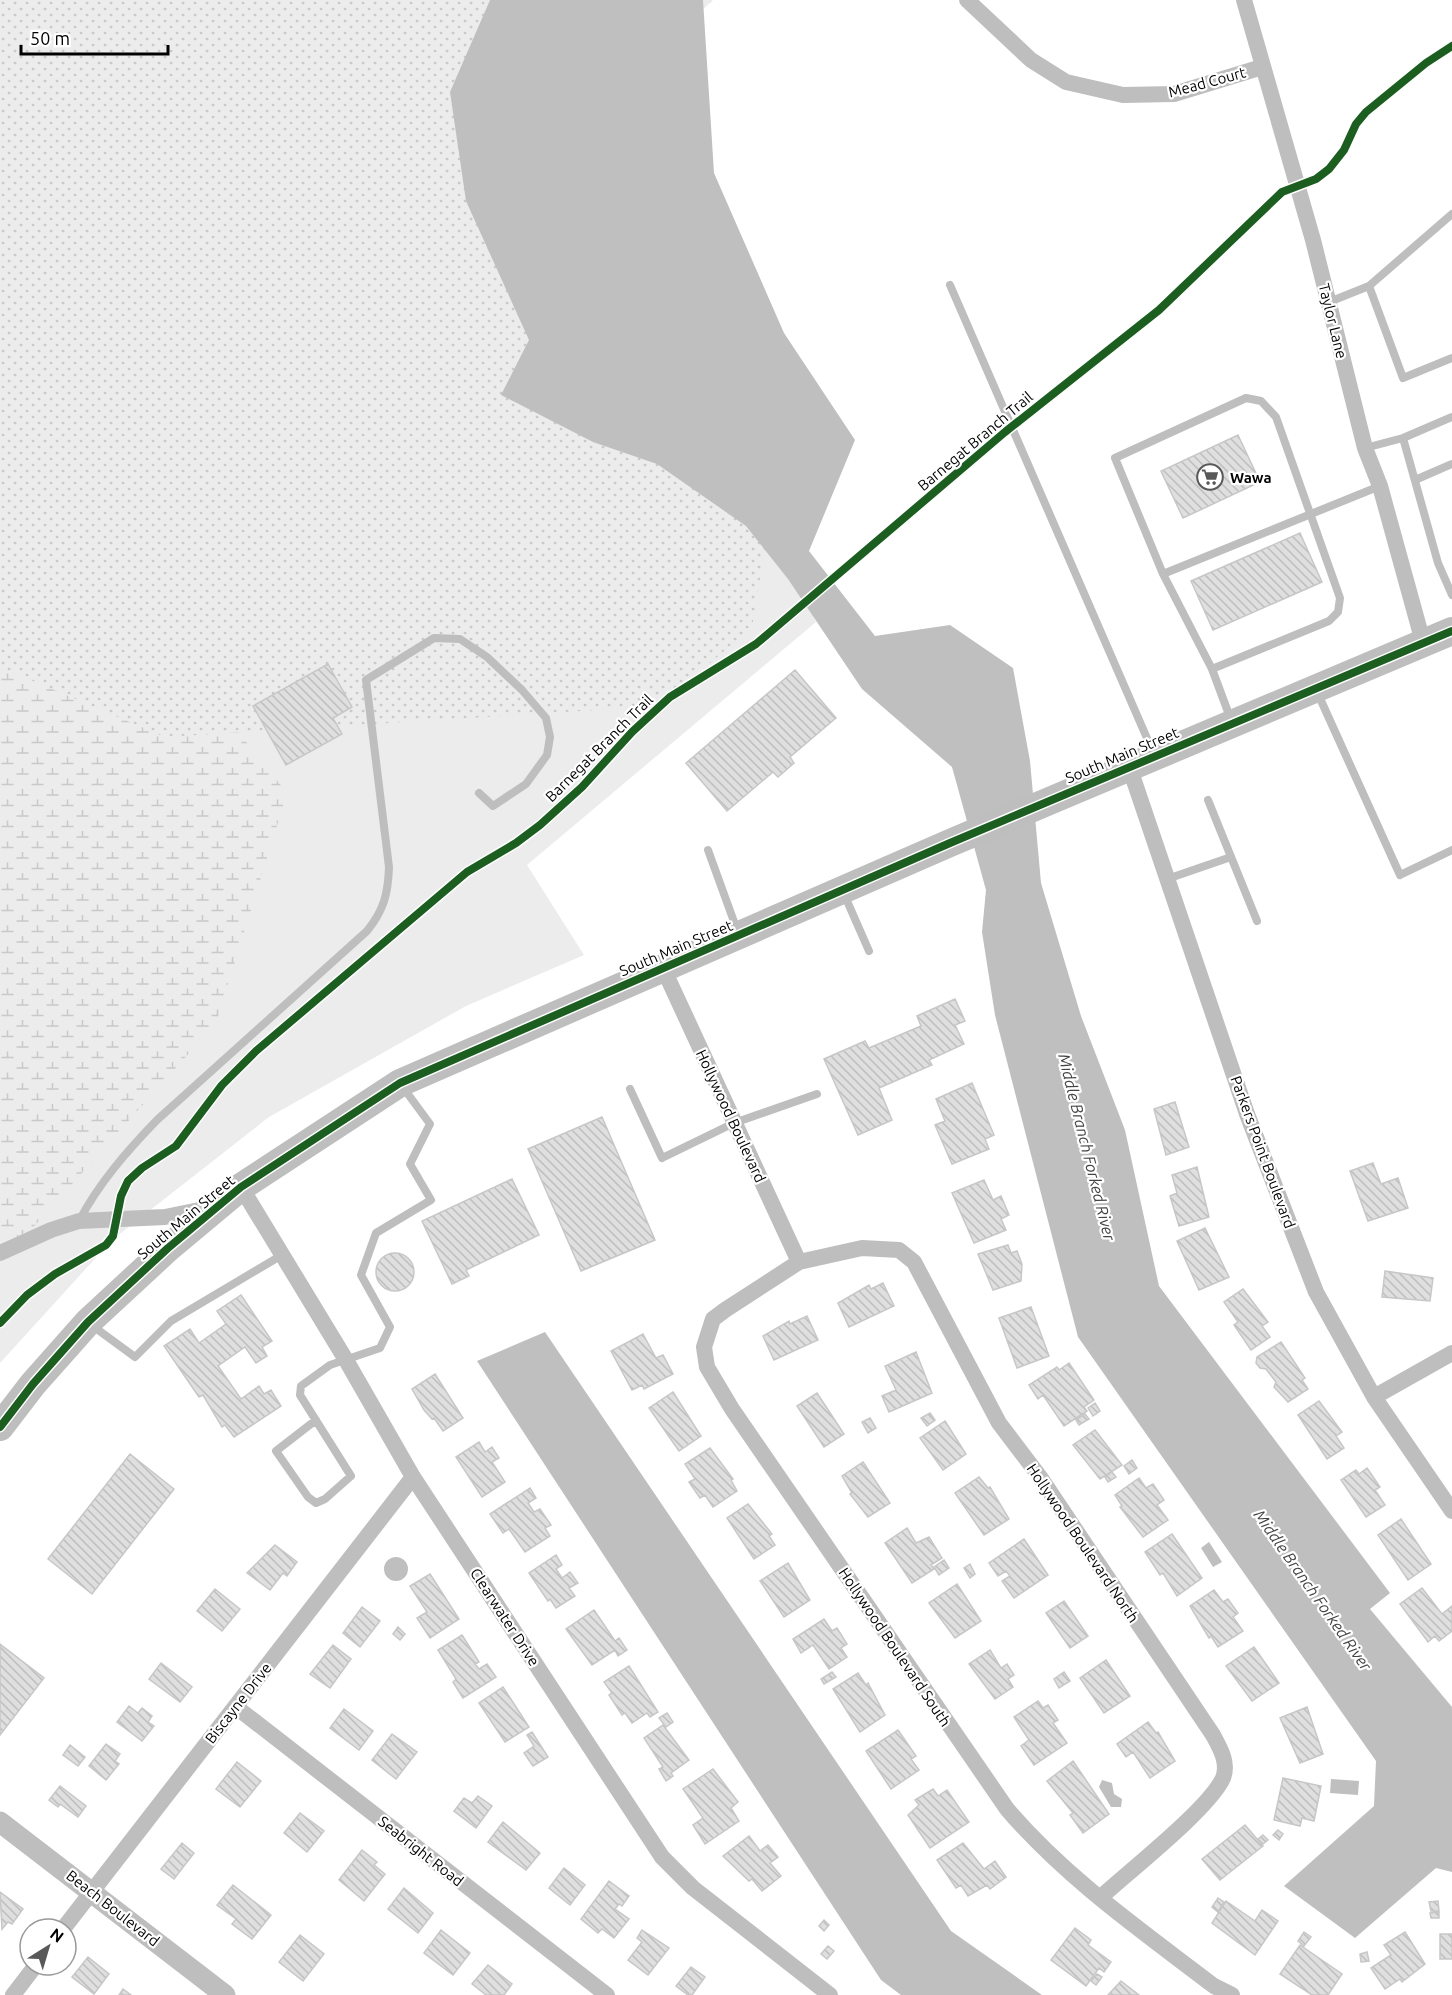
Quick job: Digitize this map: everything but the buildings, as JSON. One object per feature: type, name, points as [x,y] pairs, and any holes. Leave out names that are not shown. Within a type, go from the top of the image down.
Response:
[{"type":"highway","name":"South Main Street","points":[[0,1427],[88,1322],[215,1207],[241,1187],[400,1083],[1129,766],[1452,631]]},
{"type":"street","name":"Mead Court","points":[[967,0],[1031,60],[1066,82],[1123,94],[1173,94],[1262,67]]},
{"type":"street","name":"Taylor Lane","points":[[1244,0],[1329,302],[1365,448],[1380,486],[1423,642]]},
{"type":"street","name":"Parkers Point Boulevard","points":[[1129,766],[1247,1114],[1316,1292],[1374,1397],[1452,1511]]},
{"type":"street","name":"Hollywood Boulevard","points":[[664,969],[799,1262]]},
{"type":"street","name":"Clearwater Drive","points":[[241,1187],[346,1360],[413,1477],[662,1857],[693,1888],[830,1995]]},
{"type":"street","points":[[0,1254],[51,1230],[79,1221],[165,1217],[215,1207]]},
{"type":"street","name":"Hollywood Boulevard North","points":[[799,1262],[862,1248],[899,1250],[914,1262],[999,1423],[1141,1627],[1224,1756],[1223,1778],[1200,1808],[1100,1898]]},
{"type":"street","name":"Hollywood Boulevard South","points":[[799,1262],[713,1319],[704,1347],[707,1367],[732,1409],[1007,1809],[1039,1846],[1100,1898],[1214,1986],[1232,1995]]},
{"type":"street","points":[[1374,1397],[1452,1353]]},
{"type":"street","name":"Biscayne Drive","points":[[72,1917],[413,1477]]},
{"type":"street","name":"Seabright Road","points":[[236,1707],[607,1995]]},
{"type":"street","name":"Beach Boulevard","points":[[0,1822],[225,1995]]},
{"type":"street","points":[[13,1995],[27,1977]]},
{"type":"lane","points":[[1329,302],[1369,286],[1452,214]]},
{"type":"lane","points":[[950,285],[1155,756]]},
{"type":"lane","points":[[1369,286],[1403,378],[1452,358]]},
{"type":"lane","points":[[1212,669],[1329,621],[1338,612],[1340,598],[1276,417],[1261,401],[1246,398],[1115,458],[1163,574],[1212,669],[1232,722]]},
{"type":"lane","points":[[1365,448],[1403,438],[1452,417]]},
{"type":"lane","points":[[1403,438],[1438,563],[1452,595]]},
{"type":"lane","points":[[1414,480],[1452,464]]},
{"type":"lane","points":[[1163,574],[1380,486]]},
{"type":"lane","points":[[79,1221],[99,1187],[128,1150],[157,1120],[352,945],[381,913],[388,894],[389,867],[366,680],[434,638],[460,639],[487,657],[522,690],[546,718],[550,736],[547,755],[526,784],[493,806],[479,793]]},
{"type":"lane","points":[[1315,688],[1400,875],[1452,850]]},
{"type":"lane","points":[[1208,800],[1257,921]]},
{"type":"lane","points":[[708,850],[739,936]]},
{"type":"lane","points":[[1167,879],[1232,857]]},
{"type":"lane","points":[[843,891],[869,951]]},
{"type":"lane","points":[[316,1420],[276,1451],[308,1497],[316,1503],[325,1499],[351,1476],[316,1420],[300,1395],[301,1386],[319,1371],[380,1348],[390,1327],[361,1275],[376,1233],[431,1200],[410,1164],[430,1124],[400,1083]]},
{"type":"lane","points":[[630,1089],[662,1158],[734,1124],[817,1094]]},
{"type":"lane","points":[[88,1322],[135,1357],[171,1321],[282,1255]]},
{"type":"green space","points":[[0,0],[592,448],[208,694],[287,793],[216,1023],[30,1231],[0,1243]]},
{"type":"green space","points":[[0,0],[713,0],[558,142],[776,480],[752,627],[660,706],[165,737],[0,667]]},
{"type":"green space","points":[[592,448],[783,553],[816,622],[527,865],[584,955],[466,1006],[269,1117],[112,1240],[0,1363],[0,1243],[30,1231],[208,694]]},
{"type":"water","name":"Middle Branch Forked River","points":[[490,0],[703,0],[714,173],[784,333],[855,440],[809,551],[875,636],[950,625],[1013,668],[1030,761],[1041,883],[1081,1016],[1125,1130],[1159,1286],[1390,1593],[1370,1609],[1452,1707],[1452,1872],[1436,1868],[1355,1938],[1284,1886],[1374,1806],[1376,1761],[1078,1337],[995,1015],[982,932],[986,890],[952,767],[862,689],[788,579],[746,526],[657,464],[593,442],[501,395],[529,340],[466,201],[450,92]]},
{"type":"water","points":[[545,1332],[951,1931],[1042,1995],[901,1995],[881,1980],[477,1361]]},
{"type":"water","points":[[1209,1542],[1222,1562],[1213,1567],[1201,1548]]},
{"type":"water","points":[[396,1557],[405,1560],[408,1569],[405,1578],[396,1581],[387,1578],[384,1569],[387,1560]]},
{"type":"water","points":[[1331,1779],[1359,1781],[1358,1795],[1330,1793]]},
{"type":"water","points":[[1102,1780],[1112,1783],[1114,1794],[1122,1799],[1121,1807],[1111,1807],[1099,1787]]},
{"type":"cycle path","name":"Barnegat Branch Trail","points":[[0,1323],[27,1295],[55,1274],[106,1245],[113,1236],[121,1196],[128,1181],[142,1168],[176,1146],[222,1085],[256,1051],[467,872],[516,843],[540,825],[582,787],[632,732],[670,697],[756,644],[1005,432],[1159,310],[1282,192],[1316,179],[1329,169],[1344,150],[1356,124],[1366,112],[1426,63],[1452,46]]},
{"type":"cycle path","points":[[0,1427],[33,1384],[88,1322],[168,1248],[241,1187],[400,1083],[950,843],[1452,631]]},
{"type":"place","name":"Wawa","points":[[1210,477]]}]
